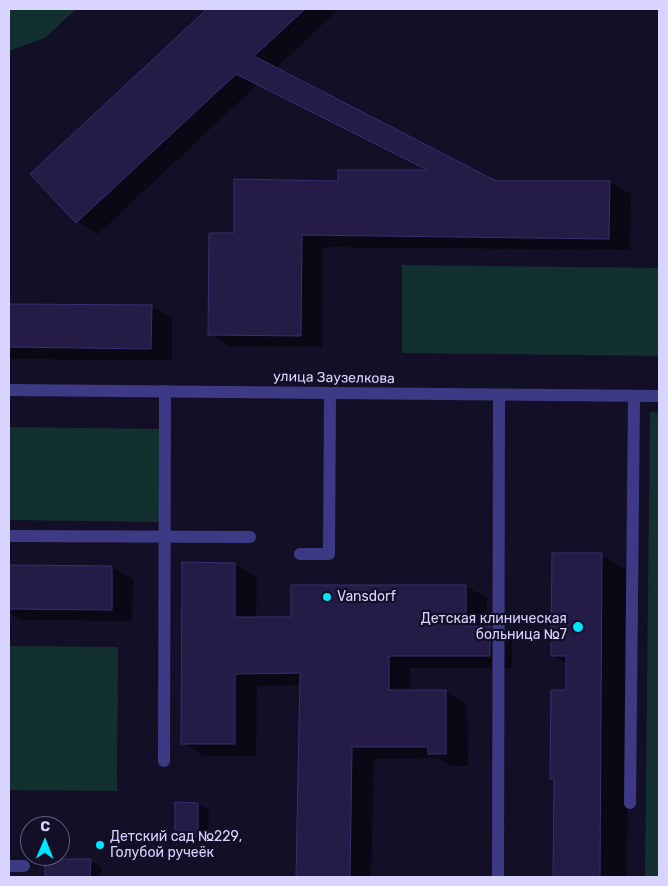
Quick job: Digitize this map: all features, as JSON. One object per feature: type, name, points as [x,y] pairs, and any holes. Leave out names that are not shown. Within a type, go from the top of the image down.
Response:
[{"type":"street","name":"улица Заузелкова","points":[[9,390],[659,396]]},
{"type":"street","points":[[164,761],[166,391]]},
{"type":"street","points":[[300,554],[329,554],[330,393]]},
{"type":"street","points":[[498,877],[499,395]]},
{"type":"street","points":[[630,803],[634,396]]},
{"type":"street","points":[[9,536],[250,537]]},
{"type":"green space","points":[[9,9],[76,9],[45,38],[9,50]]},
{"type":"green space","points":[[402,265],[659,268],[659,356],[402,353]]},
{"type":"green space","points":[[650,412],[659,413],[659,877],[645,877]]},
{"type":"green space","points":[[9,427],[160,429],[159,522],[9,520]]},
{"type":"green space","points":[[9,646],[118,647],[117,791],[9,790]]},
{"type":"building","points":[[207,9],[305,9],[254,56],[496,181],[610,181],[609,239],[302,235],[301,336],[208,335],[209,233],[234,233],[234,179],[338,181],[338,170],[427,170],[236,74],[76,223],[30,174]]},
{"type":"building","points":[[9,304],[152,305],[151,349],[9,347]]},
{"type":"building","points":[[552,553],[602,553],[600,877],[553,877],[554,779],[550,779],[551,690],[566,690],[566,656],[551,656]]},
{"type":"building","points":[[182,562],[235,563],[235,617],[291,617],[291,585],[466,585],[466,626],[490,626],[490,656],[389,656],[389,690],[446,690],[446,754],[428,754],[428,747],[352,747],[350,877],[296,877],[300,673],[235,674],[235,744],[181,744]]},
{"type":"building","points":[[9,565],[112,566],[112,610],[9,609]]},
{"type":"building","points":[[175,802],[198,803],[198,837],[175,837]]},
{"type":"building","points":[[70,859],[91,859],[90,877],[45,877],[45,866],[70,866]]},
{"type":"place","name":"Vansdorf","points":[[327,597]]},
{"type":"place","name":"Детская клиническая больница №7","points":[[578,627]]},
{"type":"place","name":"Детский сад №229, Голубой ручеёк","points":[[100,845]]}]
